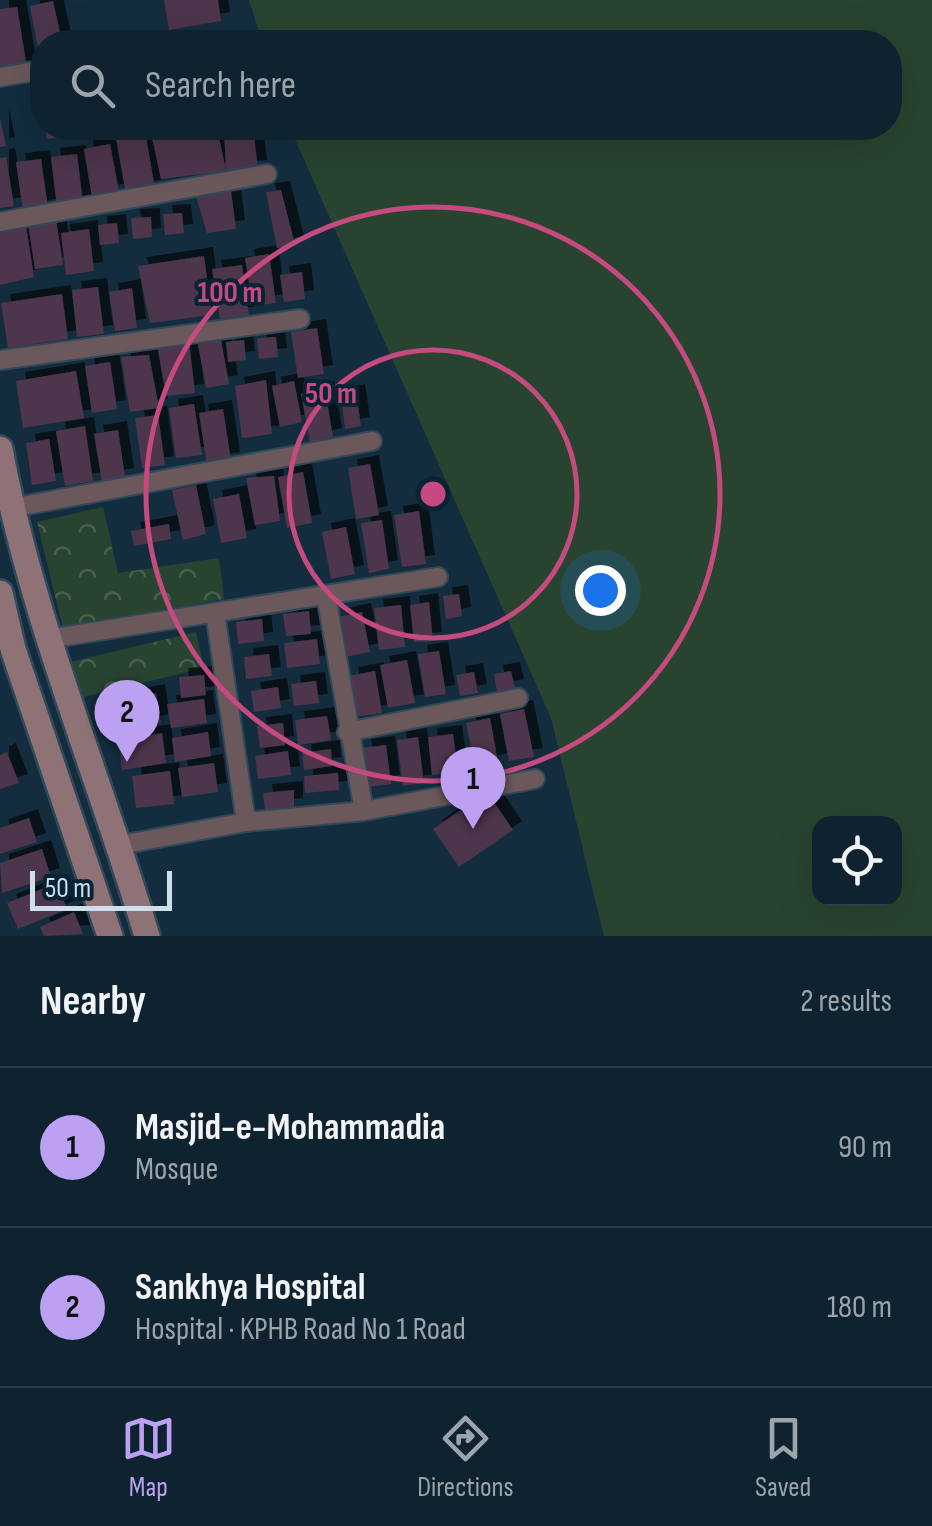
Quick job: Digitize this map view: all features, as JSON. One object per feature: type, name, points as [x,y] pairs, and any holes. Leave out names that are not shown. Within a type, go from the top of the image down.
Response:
[{"type":"main road","points":[[0,449],[11,508],[48,639],[147,936]]},
{"type":"main road","points":[[0,593],[13,649],[110,936]]},
{"type":"street","points":[[0,77],[30,72]]},
{"type":"street","points":[[0,222],[267,174]]},
{"type":"street","points":[[0,360],[300,319]]},
{"type":"street","points":[[11,508],[372,441]]},
{"type":"street","points":[[48,639],[438,576]]},
{"type":"street","points":[[326,595],[347,732],[364,811]]},
{"type":"street","points":[[215,612],[246,822]]},
{"type":"street","points":[[347,732],[518,698]]},
{"type":"street","points":[[120,846],[246,822],[364,811],[536,779]]},
{"type":"green space","points":[[249,0],[932,0],[932,936],[604,936],[551,718],[295,140],[902,140],[902,30],[258,30]]},
{"type":"green space","points":[[103,507],[118,573],[219,558],[224,599],[63,628],[37,522]]},
{"type":"green space","points":[[196,632],[204,668],[79,698],[70,662]]},
{"type":"building","points":[[164,0],[218,0],[221,21],[169,30]]},
{"type":"building","points":[[53,1],[59,30],[34,30],[30,6]]},
{"type":"building","points":[[17,7],[27,68],[0,73],[0,9]]},
{"type":"building","points":[[0,118],[6,146],[0,147]]},
{"type":"building","points":[[116,140],[146,140],[155,188],[126,194]]},
{"type":"building","points":[[153,140],[220,140],[226,171],[161,179]]},
{"type":"building","points":[[225,140],[254,140],[258,169],[226,171]]},
{"type":"building","points":[[110,144],[119,192],[92,197],[84,149]]},
{"type":"building","points":[[77,154],[83,204],[57,207],[51,157]]},
{"type":"building","points":[[6,157],[14,206],[0,208],[0,158]]},
{"type":"building","points":[[41,159],[48,208],[23,211],[16,162]]},
{"type":"building","points":[[230,184],[236,229],[207,233],[196,196]]},
{"type":"building","points":[[281,190],[295,245],[277,248],[266,192]]},
{"type":"building","points":[[182,213],[184,233],[165,235],[163,214]]},
{"type":"building","points":[[151,217],[152,237],[133,239],[131,218]]},
{"type":"building","points":[[56,219],[63,265],[35,269],[28,223]]},
{"type":"building","points":[[117,223],[119,243],[100,245],[98,225]]},
{"type":"building","points":[[26,226],[34,277],[0,285],[0,229]]},
{"type":"building","points":[[89,229],[94,271],[66,275],[61,233]]},
{"type":"building","points":[[269,254],[276,303],[253,306],[245,258]]},
{"type":"building","points":[[204,256],[212,315],[150,323],[138,266]]},
{"type":"building","points":[[242,265],[249,315],[220,319],[212,269]]},
{"type":"building","points":[[302,272],[305,299],[284,302],[280,275]]},
{"type":"building","points":[[98,287],[104,334],[77,337],[72,290]]},
{"type":"building","points":[[132,288],[137,328],[115,331],[109,292]]},
{"type":"building","points":[[62,294],[68,339],[8,348],[1,303]]},
{"type":"building","points":[[317,328],[324,374],[298,378],[291,332]]},
{"type":"building","points":[[276,337],[278,357],[259,359],[257,338]]},
{"type":"building","points":[[221,340],[229,384],[206,388],[198,344]]},
{"type":"building","points":[[244,340],[246,360],[228,362],[226,342]]},
{"type":"building","points":[[189,341],[195,393],[166,396],[157,344]]},
{"type":"building","points":[[149,355],[159,408],[130,412],[121,357]]},
{"type":"building","points":[[110,362],[117,409],[92,413],[85,366]]},
{"type":"building","points":[[76,371],[84,418],[23,428],[16,381]]},
{"type":"building","points":[[266,380],[272,434],[242,438],[235,386]]},
{"type":"building","points":[[294,381],[302,422],[280,427],[272,386]]},
{"type":"building","points":[[325,390],[333,437],[310,442],[301,394]]},
{"type":"building","points":[[356,393],[361,426],[345,429],[341,396]]},
{"type":"building","points":[[194,404],[202,455],[176,458],[169,408]]},
{"type":"building","points":[[223,409],[231,461],[207,465],[199,413]]},
{"type":"building","points":[[158,415],[165,465],[142,468],[135,418]]},
{"type":"building","points":[[85,426],[93,481],[65,486],[56,431]]},
{"type":"building","points":[[118,430],[125,477],[102,481],[94,434]]},
{"type":"building","points":[[49,439],[56,481],[32,485],[26,443]]},
{"type":"building","points":[[370,464],[379,515],[356,519],[348,468]]},
{"type":"building","points":[[303,472],[312,523],[287,528],[278,477]]},
{"type":"building","points":[[274,476],[280,521],[255,525],[246,478]]},
{"type":"building","points":[[196,485],[206,534],[183,540],[172,490]]},
{"type":"building","points":[[239,494],[247,538],[221,543],[213,499]]},
{"type":"building","points":[[419,511],[426,564],[402,567],[394,515]]},
{"type":"building","points":[[382,520],[389,569],[369,573],[361,523]]},
{"type":"building","points":[[169,524],[171,539],[134,546],[131,531]]},
{"type":"building","points":[[346,527],[355,574],[331,579],[322,532]]},
{"type":"building","points":[[459,594],[462,616],[446,619],[443,596]]},
{"type":"building","points":[[429,602],[433,641],[414,642],[410,605]]},
{"type":"building","points":[[401,605],[405,647],[379,650],[374,608]]},
{"type":"building","points":[[309,611],[311,634],[286,636],[283,614]]},
{"type":"building","points":[[362,612],[370,652],[345,657],[338,617]]},
{"type":"building","points":[[262,619],[264,641],[238,644],[236,622]]},
{"type":"building","points":[[317,639],[320,664],[287,668],[284,643]]},
{"type":"building","points":[[439,651],[446,694],[425,697],[418,654]]},
{"type":"building","points":[[269,654],[272,676],[246,679],[244,657]]},
{"type":"building","points":[[407,660],[415,703],[388,708],[380,665]]},
{"type":"building","points":[[375,671],[382,713],[356,717],[349,676]]},
{"type":"building","points":[[511,671],[515,688],[497,692],[494,674]]},
{"type":"building","points":[[474,672],[478,693],[460,696],[456,675]]},
{"type":"building","points":[[204,675],[206,695],[181,698],[179,677]]},
{"type":"building","points":[[316,681],[319,703],[294,706],[291,684]]},
{"type":"building","points":[[278,687],[281,708],[254,712],[251,691]]},
{"type":"building","points":[[156,693],[161,723],[100,734],[94,704]]},
{"type":"building","points":[[204,699],[207,723],[171,728],[167,704]]},
{"type":"building","points":[[524,709],[534,757],[509,761],[500,714]]},
{"type":"building","points":[[327,716],[331,740],[298,745],[295,720]]},
{"type":"building","points":[[490,718],[498,762],[475,767],[466,723]]},
{"type":"building","points":[[283,723],[285,745],[260,748],[257,726]]},
{"type":"building","points":[[208,732],[211,756],[175,762],[172,738]]},
{"type":"building","points":[[162,733],[166,763],[122,770],[118,740]]},
{"type":"building","points":[[453,734],[458,771],[432,775],[428,737]]},
{"type":"building","points":[[418,737],[424,783],[403,786],[397,740]]},
{"type":"building","points":[[386,745],[391,784],[368,787],[362,748]]},
{"type":"building","points":[[331,749],[332,766],[304,770],[302,753]]},
{"type":"building","points":[[288,751],[291,775],[258,779],[255,756]]},
{"type":"building","points":[[7,752],[19,783],[0,789],[0,755]]},
{"type":"building","points":[[214,763],[218,792],[182,797],[178,768]]},
{"type":"building","points":[[170,771],[174,804],[136,808],[132,776]]},
{"type":"building","points":[[338,773],[339,790],[305,793],[304,776]]},
{"type":"building","points":[[294,790],[294,807],[265,810],[263,793]]},
{"type":"building","points":[[487,792],[513,830],[459,867],[433,829]]},
{"type":"building","points":[[29,818],[37,842],[0,854],[0,828]]},
{"type":"building","points":[[42,849],[51,877],[2,893],[0,863]]},
{"type":"building","points":[[57,883],[67,909],[18,929],[7,903]]},
{"type":"building","points":[[74,912],[83,934],[44,936],[40,927]]},
{"type":"place","name":"Sankhya Hospital","points":[[127,762]]},
{"type":"place","name":"Masjid-e-Mohammadia","points":[[473,829]]}]
